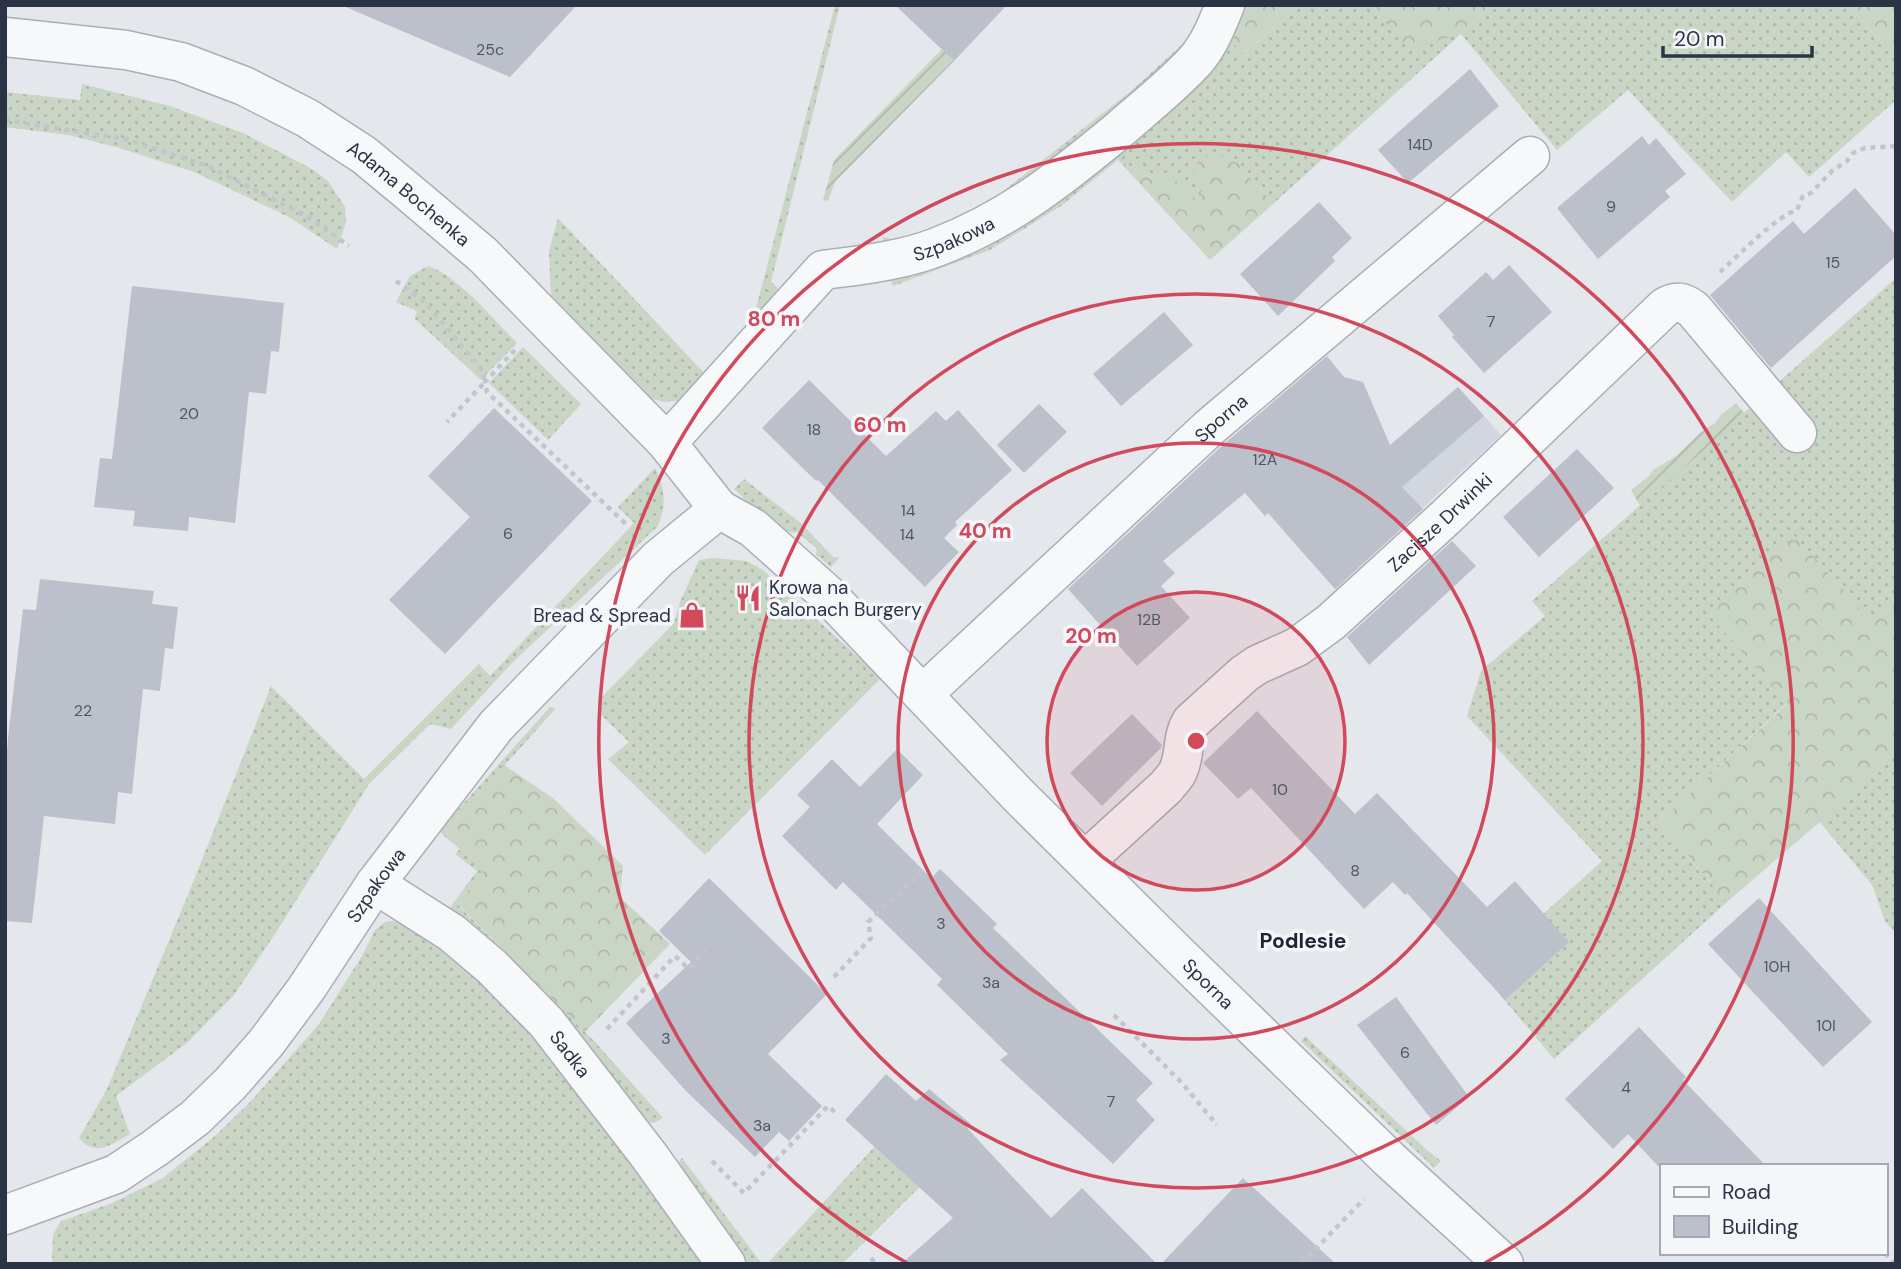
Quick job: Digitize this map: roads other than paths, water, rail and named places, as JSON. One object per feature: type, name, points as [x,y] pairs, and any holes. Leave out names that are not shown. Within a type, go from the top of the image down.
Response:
[{"type":"street","name":"Szpakowa","points":[[667,443],[823,270],[882,262],[936,247],[1017,209],[1065,174],[1172,84],[1196,60],[1216,29],[1225,5]]},
{"type":"street","name":"Adama Bochenka","points":[[5,37],[90,45],[181,62],[244,86],[307,118],[364,155],[452,227],[545,318],[667,443],[719,509]]},
{"type":"street","name":"Sporna","points":[[923,694],[1210,427],[1530,156]]},
{"type":"street","name":"Zacisze Drwinki","points":[[1085,861],[1177,774],[1186,729],[1191,722],[1244,674],[1257,665],[1297,648],[1331,622],[1446,517],[1665,307],[1680,302],[1693,309],[1797,432]]},
{"type":"street","name":"Szpakowa","points":[[5,1216],[116,1174],[155,1149],[195,1118],[230,1084],[266,1043],[306,989],[375,884],[496,726],[658,559],[719,509]]},
{"type":"street","name":"Sporna","points":[[719,509],[753,528],[827,594],[1018,795],[1390,1160],[1504,1264]]},
{"type":"street","name":"Sadka","points":[[375,884],[452,933],[492,967],[547,1022],[650,1157],[726,1264]]},
{"type":"place","name":"Krowa na Salonach Burgery","points":[[748,598]]},
{"type":"place","name":"Bread & Spread","points":[[692,615]]},
{"type":"district","name":"Podlesie","points":[[1303,941]]}]
